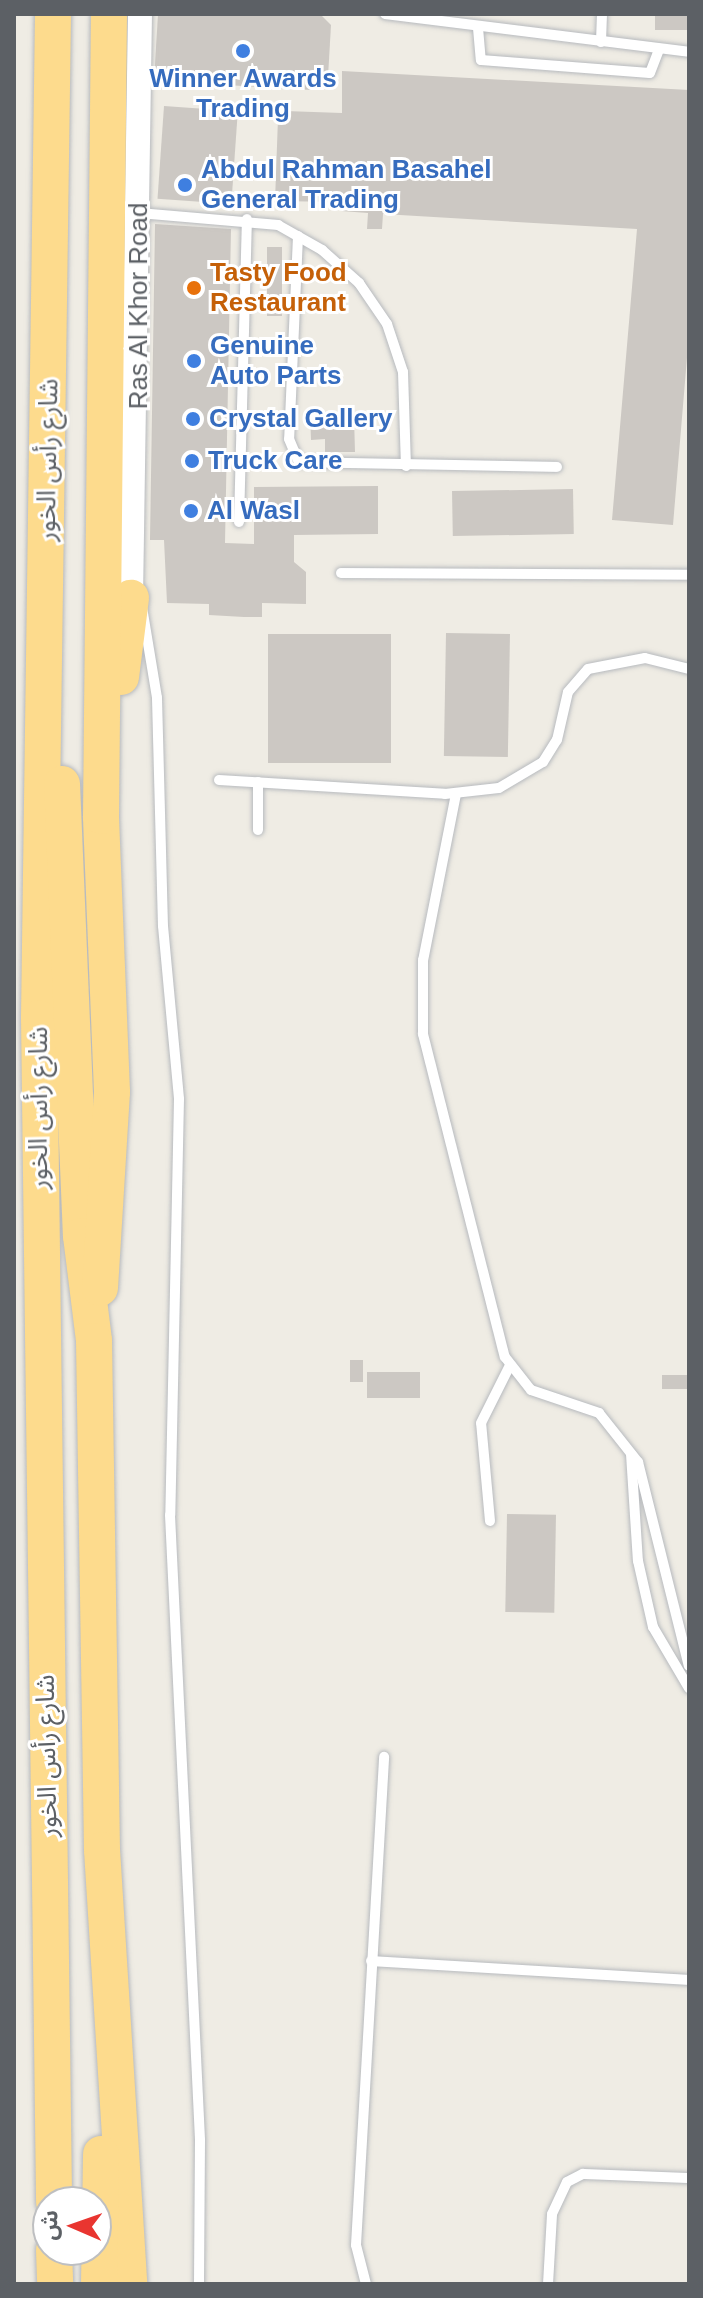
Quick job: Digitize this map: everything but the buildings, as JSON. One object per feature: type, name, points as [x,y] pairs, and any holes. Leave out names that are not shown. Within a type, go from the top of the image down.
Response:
[{"type":"highway","name":"شارع رأس الخور","points":[[53,14],[39,1034],[54,2186]]},
{"type":"highway","points":[[94,1341],[107,1237],[112,1092],[104,898],[109,14]]},
{"type":"highway","points":[[104,898],[131,598]]},
{"type":"highway","points":[[46,628],[67,833],[81,1236],[94,1341],[102,1850],[99,2284]]},
{"type":"highway","points":[[102,1850],[129,2284]]},
{"type":"street","name":"Ras Al Khor Road","points":[[131,598],[140,14]]},
{"type":"lane","points":[[385,14],[460,20],[478,28],[689,52]]},
{"type":"lane","points":[[601,42],[602,14]]},
{"type":"lane","points":[[478,28],[476,53],[485,61],[650,73],[659,49]]},
{"type":"lane","points":[[139,213],[247,219],[298,236],[359,283],[387,324],[403,372],[406,466]]},
{"type":"lane","points":[[239,522],[247,219]]},
{"type":"lane","points":[[298,236],[292,456],[317,467],[557,467]]},
{"type":"lane","points":[[341,573],[689,575]]},
{"type":"lane","points":[[131,598],[146,613],[153,658],[179,1099],[170,1515],[200,2140],[199,2284]]},
{"type":"lane","points":[[219,780],[456,794],[514,784],[535,770],[557,740],[568,692],[588,669],[645,658],[689,669]]},
{"type":"lane","points":[[258,782],[258,830]]},
{"type":"lane","points":[[456,794],[423,960],[423,1034],[509,1367],[531,1390],[599,1413],[641,1468],[689,1666]]},
{"type":"lane","points":[[490,1521],[481,1423],[509,1367]]},
{"type":"lane","points":[[631,1452],[638,1561],[653,1627],[689,1688]]},
{"type":"lane","points":[[366,2284],[356,2245],[384,1757]]},
{"type":"lane","points":[[371,1961],[689,1980]]},
{"type":"lane","points":[[548,2284],[552,2214],[567,2182],[583,2174],[689,2178]]},
{"type":"place","name":"Winner Awards Trading","points":[[243,51]]},
{"type":"place","name":"Abdul Rahman Basahel General Trading","points":[[185,185]]},
{"type":"place","name":"Tasty Food Restaurant","points":[[194,288]]},
{"type":"place","name":"Genuine Auto Parts","points":[[194,361]]},
{"type":"place","name":"Crystal Gallery","points":[[193,419]]},
{"type":"place","name":"Truck Care","points":[[192,461]]},
{"type":"place","name":"Al Wasl","points":[[191,511]]}]
